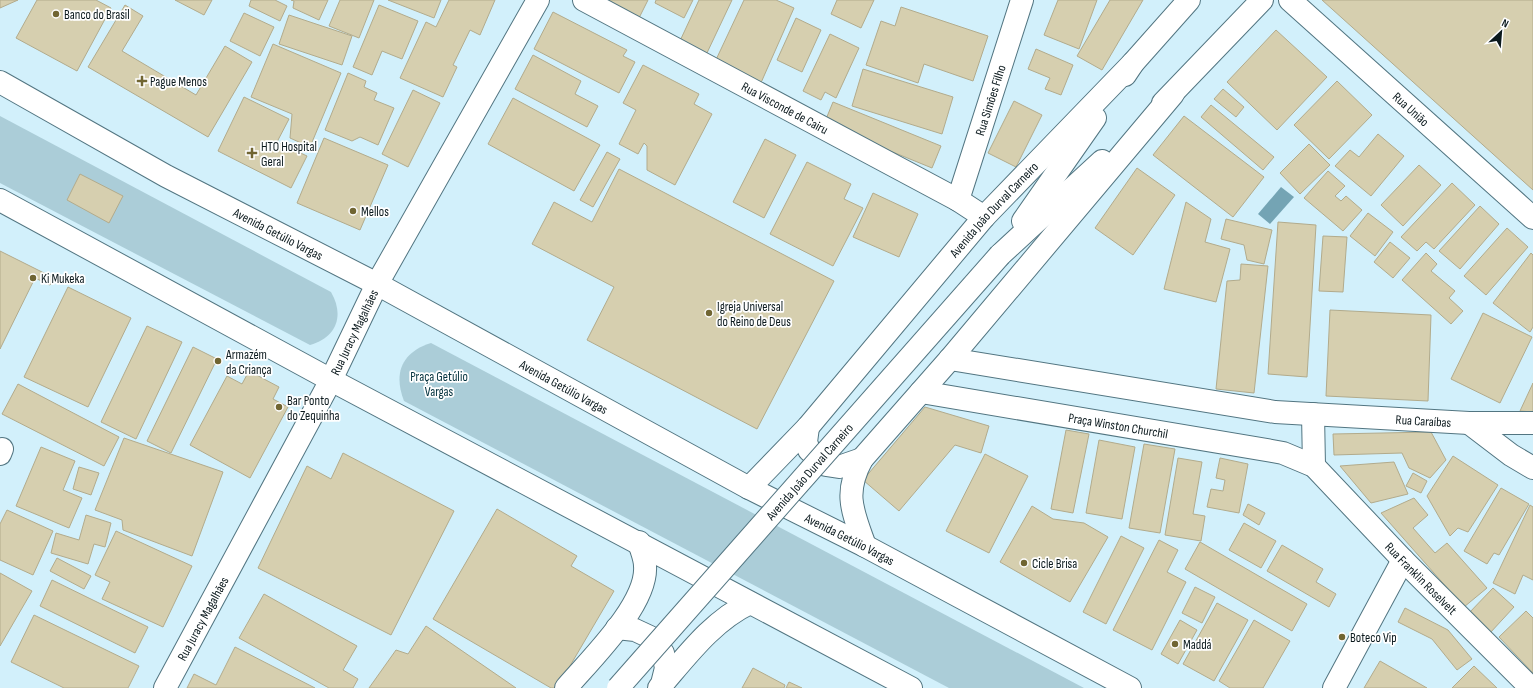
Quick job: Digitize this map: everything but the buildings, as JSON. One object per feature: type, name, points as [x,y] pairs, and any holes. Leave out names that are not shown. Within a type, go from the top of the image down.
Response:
[{"type":"main road","name":"Rua Juracy Magalhães","points":[[165,688],[331,380],[377,284],[538,0]]},
{"type":"main road","name":"Rua Visconde de Cairu","points":[[584,0],[958,200],[984,218]]},
{"type":"main road","name":"Rua Simões Filho","points":[[958,200],[1022,0]]},
{"type":"main road","name":"Avenida João Durval Carneiro","points":[[749,488],[808,427],[984,218],[1133,62],[1189,0]]},
{"type":"main road","name":"Avenida João Durval Carneiro","points":[[865,546],[853,512],[850,489],[854,473],[862,459],[950,359],[1173,94],[1262,0]]},
{"type":"main road","name":"Rua União","points":[[1290,0],[1533,218]]},
{"type":"main road","name":"Avenida João Durval Carneiro","points":[[1000,255],[1133,62]]},
{"type":"main road","name":"Avenida Getúlio Vargas","points":[[0,82],[166,176],[377,284],[749,488],[865,546],[1130,688]]},
{"type":"main road","name":"Avenida João Durval Carneiro","points":[[618,688],[1000,255],[1173,94]]},
{"type":"main road","points":[[0,200],[331,380],[639,542],[910,688]]},
{"type":"main road","points":[[950,359],[1275,412],[1313,414],[1314,466]]},
{"type":"main road","name":"Praça Winston Churchil","points":[[921,392],[1272,451],[1314,466]]},
{"type":"main road","name":"Rua Caraíbas","points":[[1313,414],[1469,422],[1533,423]]},
{"type":"main road","points":[[1469,422],[1511,455],[1533,468]]},
{"type":"main road","points":[[808,427],[806,442],[809,450],[826,465],[839,467],[862,459]]},
{"type":"main road","name":"Rua Franklin Roselvelt","points":[[1314,466],[1403,560],[1531,688]]},
{"type":"main road","points":[[566,688],[617,628],[640,594],[644,581],[645,566],[639,542]]},
{"type":"main road","points":[[1334,688],[1403,560]]},
{"type":"main road","points":[[660,686],[713,627],[733,611],[750,603]]},
{"type":"main road","points":[[617,628],[635,630],[650,637],[663,653],[666,668],[660,686]]},
{"type":"green space","points":[[0,116],[331,292],[337,309],[336,325],[326,337],[319,342],[310,345],[0,183]]},
{"type":"green space","name":"Praça Getúlio Vargas","points":[[431,343],[1084,688],[949,688],[404,401],[400,381],[402,365],[413,352]]},
{"type":"shaded area","points":[[1281,187],[1294,197],[1270,224],[1258,214]]},
{"type":"place","name":"Banco do Brasil","points":[[56,14]]},
{"type":"place","name":"Pague Menos","points":[[142,81]]},
{"type":"place","name":"HTO Hospital Geral","points":[[252,153]]},
{"type":"place","name":"Mellos","points":[[353,211]]},
{"type":"place","name":"Ki Mukeka","points":[[33,278]]},
{"type":"place","name":"Igreja Universal do Reino de Deus","points":[[709,313]]},
{"type":"place","name":"Armazém da Criança","points":[[218,361]]},
{"type":"place","name":"Bar Ponto do Zequinha","points":[[279,407]]},
{"type":"place","name":"Cicle Brisa","points":[[1024,563]]},
{"type":"place","name":"Boteco Vip","points":[[1342,637]]},
{"type":"place","name":"Maddá","points":[[1175,644]]}]
